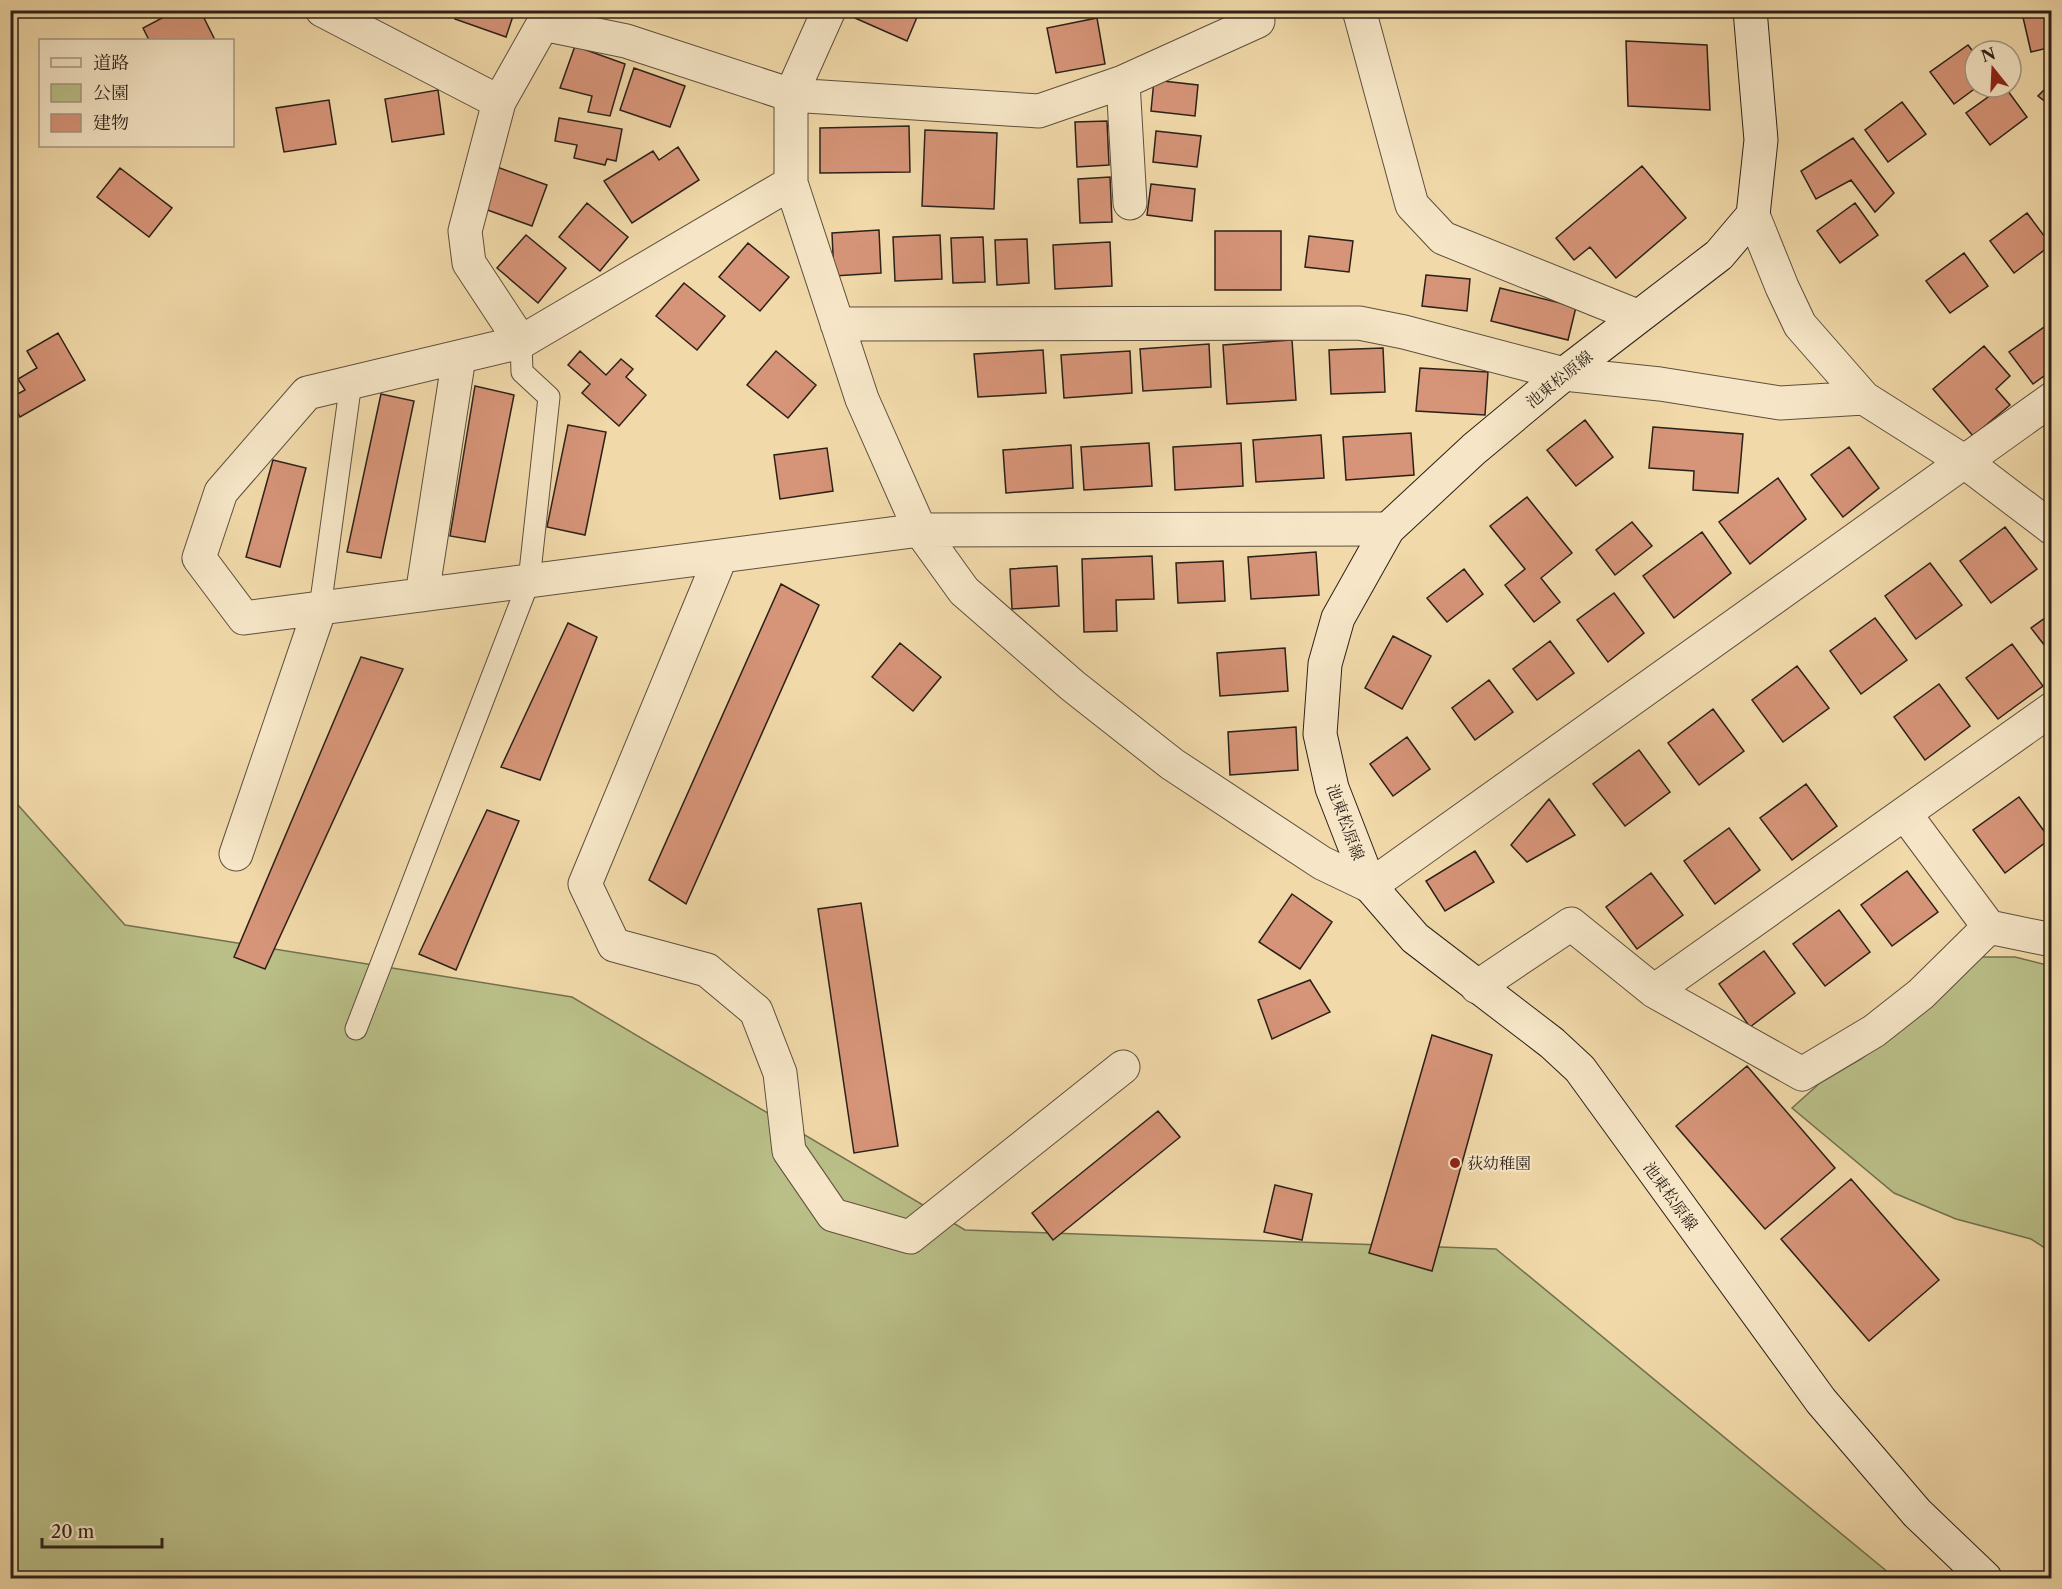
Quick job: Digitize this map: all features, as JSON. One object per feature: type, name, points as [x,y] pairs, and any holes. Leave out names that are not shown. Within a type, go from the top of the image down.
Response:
[{"type":"street","points":[[322,10],[499,102]]},
{"type":"street","points":[[829,10],[791,95],[791,183],[862,399],[920,530],[964,591],[1073,686],[1182,771],[1322,863],[1370,886],[2052,399]]},
{"type":"street","points":[[1359,10],[1412,205],[1443,238],[1637,316]]},
{"type":"street","points":[[1750,10],[1761,140],[1753,215],[1800,325],[1864,399],[1965,462],[2052,528]]},
{"type":"street","points":[[521,342],[470,263],[465,231],[499,102],[543,24],[626,41],[791,95],[1039,111],[1123,82],[1263,14]]},
{"type":"street","points":[[1123,82],[1130,203]]},
{"type":"street","points":[[791,183],[521,342],[307,393],[221,492],[199,558],[244,618],[920,530],[1388,529]]},
{"type":"street","name":"池東松原線","points":[[1753,215],[1719,255],[1564,374],[1474,449],[1388,529],[1338,618],[1325,664],[1320,734],[1332,788],[1370,886],[1414,938],[1552,1043],[1580,1069],[1821,1401],[1917,1513],[1985,1578]]},
{"type":"street","points":[[837,324],[1359,323],[1404,332],[1564,374],[1660,384],[1780,403],[1864,399]]},
{"type":"street","points":[[422,595],[459,357]]},
{"type":"street","points":[[721,556],[585,884],[614,945],[707,970],[756,1011],[780,1073],[789,1151],[808,1179],[833,1215],[910,1237],[1123,1067]]},
{"type":"street","points":[[236,854],[320,608]]},
{"type":"street","points":[[1654,991],[2052,708]]},
{"type":"street","points":[[1905,814],[1989,927],[2052,940]]},
{"type":"street","points":[[1477,987],[1571,924],[1654,991],[1802,1074],[1874,1031],[1921,994],[1989,927]]},
{"type":"lane","points":[[356,1029],[529,581],[549,397],[522,372],[521,342]]},
{"type":"lane","points":[[320,608],[351,382]]},
{"type":"green space","points":[[10,796],[125,925],[572,997],[965,1230],[1496,1249],[1895,1578],[11,1578]]},
{"type":"green space","points":[[1977,957],[2015,957],[2051,966],[2051,1252],[2031,1239],[1956,1219],[1894,1193],[1792,1108],[1820,1083],[1861,1059],[1921,1013]]},
{"type":"building","points":[[177,10],[200,10],[214,39],[148,39],[143,28]]},
{"type":"building","points":[[458,10],[515,10],[506,37],[455,19]]},
{"type":"building","points":[[858,10],[920,10],[907,41],[855,18]]},
{"type":"building","points":[[1671,10],[1717,10],[1717,15],[1671,17]]},
{"type":"building","points":[[2033,10],[2052,10],[2052,47],[2031,52],[2022,13]]},
{"type":"building","points":[[1097,18],[1105,64],[1056,73],[1047,28]]},
{"type":"building","points":[[1626,41],[1707,45],[1710,110],[1628,106]]},
{"type":"building","points":[[575,46],[625,64],[610,116],[588,112],[592,96],[560,88]]},
{"type":"building","points":[[1963,49],[1963,97],[1954,104],[1930,72]]},
{"type":"building","points":[[634,68],[685,86],[670,127],[620,110]]},
{"type":"building","points":[[1154,80],[1198,85],[1195,116],[1151,111]]},
{"type":"building","points":[[2052,82],[2052,107],[2038,96]]},
{"type":"building","points":[[438,90],[444,134],[392,142],[385,99]]},
{"type":"building","points":[[1985,99],[2014,99],[2027,117],[1990,145],[1966,113]]},
{"type":"building","points":[[329,100],[336,144],[284,152],[276,108]]},
{"type":"building","points":[[1902,102],[1926,134],[1888,162],[1865,130]]},
{"type":"building","points":[[559,118],[622,129],[616,161],[607,159],[605,165],[574,158],[577,145],[555,141]]},
{"type":"building","points":[[1107,121],[1109,165],[1077,167],[1075,122]]},
{"type":"building","points":[[909,126],[910,172],[820,173],[820,128]]},
{"type":"building","points":[[925,130],[997,133],[994,209],[922,206]]},
{"type":"building","points":[[1156,131],[1201,136],[1197,167],[1153,162]]},
{"type":"building","points":[[1853,138],[1894,193],[1875,212],[1851,180],[1816,199],[1801,171]]},
{"type":"building","points":[[678,147],[699,180],[632,223],[604,181],[653,151],[659,160]]},
{"type":"building","points":[[1642,166],[1686,218],[1616,278],[1590,247],[1574,260],[1556,238]]},
{"type":"building","points":[[497,167],[547,185],[532,226],[482,208]]},
{"type":"building","points":[[120,168],[172,208],[149,237],[97,197]]},
{"type":"building","points":[[1110,177],[1112,222],[1080,223],[1078,179]]},
{"type":"building","points":[[1151,184],[1195,189],[1192,221],[1147,215]]},
{"type":"building","points":[[587,203],[628,237],[600,271],[559,237]]},
{"type":"building","points":[[1855,203],[1878,235],[1840,263],[1817,231]]},
{"type":"building","points":[[2027,213],[2051,245],[2014,273],[1990,241]]},
{"type":"building","points":[[879,230],[881,273],[834,276],[832,233]]},
{"type":"building","points":[[1215,231],[1281,231],[1281,290],[1215,290]]},
{"type":"building","points":[[526,235],[566,268],[538,303],[497,268]]},
{"type":"building","points":[[940,235],[942,279],[895,281],[893,237]]},
{"type":"building","points":[[1309,236],[1353,241],[1349,272],[1305,267]]},
{"type":"building","points":[[983,237],[985,282],[953,283],[951,238]]},
{"type":"building","points":[[1027,239],[1029,283],[997,285],[995,240]]},
{"type":"building","points":[[1110,242],[1112,286],[1055,289],[1053,245]]},
{"type":"building","points":[[748,243],[789,277],[760,311],[719,277]]},
{"type":"building","points":[[1964,253],[1988,286],[1950,313],[1926,281]]},
{"type":"building","points":[[1426,275],[1470,279],[1467,311],[1422,306]]},
{"type":"building","points":[[684,283],[725,316],[697,350],[656,316]]},
{"type":"building","points":[[1500,288],[1576,307],[1568,340],[1491,321]]},
{"type":"building","points":[[2047,325],[2052,331],[2052,370],[2033,384],[2009,352]]},
{"type":"building","points":[[58,333],[85,380],[20,417],[10,398],[25,390],[18,379],[37,368],[27,351]]},
{"type":"building","points":[[1292,340],[1296,400],[1227,404],[1223,345]]},
{"type":"building","points":[[1209,344],[1211,387],[1143,391],[1140,349]]},
{"type":"building","points":[[1984,346],[2010,376],[1996,389],[2010,405],[1973,436],[1933,389]]},
{"type":"building","points":[[1383,348],[1385,392],[1331,394],[1329,350]]},
{"type":"building","points":[[1043,350],[1046,393],[978,397],[974,354]]},
{"type":"building","points":[[580,351],[606,375],[621,359],[633,369],[626,377],[646,395],[619,426],[582,393],[590,384],[568,365]]},
{"type":"building","points":[[776,351],[816,385],[788,418],[747,385]]},
{"type":"building","points":[[1130,351],[1132,393],[1064,398],[1061,355]]},
{"type":"building","points":[[1420,368],[1488,372],[1485,415],[1416,411]]},
{"type":"building","points":[[475,386],[514,395],[485,542],[450,536]]},
{"type":"building","points":[[381,394],[414,401],[381,558],[347,552]]},
{"type":"building","points":[[1585,420],[1613,457],[1576,486],[1547,450]]},
{"type":"building","points":[[568,425],[606,432],[585,535],[547,527]]},
{"type":"building","points":[[1653,427],[1743,434],[1738,493],[1693,490],[1694,471],[1649,468]]},
{"type":"building","points":[[1411,433],[1414,475],[1346,480],[1343,437]]},
{"type":"building","points":[[1321,435],[1324,478],[1256,482],[1253,440]]},
{"type":"building","points":[[1149,443],[1152,486],[1084,490],[1081,447]]},
{"type":"building","points":[[1241,443],[1243,486],[1175,490],[1173,447]]},
{"type":"building","points":[[1071,445],[1073,488],[1006,493],[1003,450]]},
{"type":"building","points":[[1849,447],[1879,488],[1843,517],[1811,475]]},
{"type":"building","points":[[827,448],[833,491],[780,499],[774,455]]},
{"type":"building","points":[[273,460],[306,468],[280,567],[246,557]]},
{"type":"building","points":[[1778,478],[1806,519],[1750,564],[1719,522]]},
{"type":"building","points":[[1527,497],[1572,553],[1541,578],[1560,602],[1534,622],[1505,585],[1525,569],[1490,526]]},
{"type":"building","points":[[1632,522],[1652,546],[1615,575],[1596,550]]},
{"type":"building","points":[[2005,527],[2037,569],[1991,603],[1960,561]]},
{"type":"building","points":[[1702,532],[1731,573],[1674,618],[1643,576]]},
{"type":"building","points":[[1316,552],[1319,595],[1251,599],[1248,557]]},
{"type":"building","points":[[1152,556],[1154,599],[1116,600],[1117,631],[1084,632],[1082,559]]},
{"type":"building","points":[[1223,561],[1225,601],[1178,603],[1176,563]]},
{"type":"building","points":[[1930,563],[1962,605],[1916,639],[1885,596]]},
{"type":"building","points":[[1057,566],[1059,606],[1012,609],[1010,569]]},
{"type":"building","points":[[1464,569],[1483,594],[1447,622],[1427,598]]},
{"type":"building","points":[[781,584],[819,605],[686,904],[649,880]]},
{"type":"building","points":[[1614,593],[1644,633],[1608,662],[1577,620]]},
{"type":"building","points":[[2052,613],[2052,655],[2031,628]]},
{"type":"building","points":[[1875,618],[1907,660],[1861,694],[1830,651]]},
{"type":"building","points":[[568,623],[597,637],[540,780],[501,767]]},
{"type":"building","points":[[1393,636],[1431,656],[1402,709],[1365,688]]},
{"type":"building","points":[[1550,641],[1574,673],[1537,700],[1513,669]]},
{"type":"building","points":[[900,643],[941,677],[913,711],[872,677]]},
{"type":"building","points":[[2012,644],[2043,686],[1998,719],[1966,678]]},
{"type":"building","points":[[1285,648],[1288,691],[1220,696],[1217,653]]},
{"type":"building","points":[[361,657],[403,669],[265,969],[234,957]]},
{"type":"building","points":[[1797,666],[1829,708],[1783,742],[1752,700]]},
{"type":"building","points":[[1489,680],[1513,712],[1475,740],[1452,708]]},
{"type":"building","points":[[1939,684],[1970,726],[1925,760],[1894,717]]},
{"type":"building","points":[[1713,709],[1744,751],[1699,785],[1668,743]]},
{"type":"building","points":[[1296,727],[1298,770],[1230,775],[1228,732]]},
{"type":"building","points":[[1407,737],[1430,769],[1393,796],[1370,764]]},
{"type":"building","points":[[1639,750],[1670,792],[1625,826],[1593,784]]},
{"type":"building","points":[[1806,784],[1837,826],[1792,860],[1760,818]]},
{"type":"building","points":[[2019,797],[2050,839],[2005,873],[1973,830]]},
{"type":"building","points":[[1549,799],[1575,835],[1527,862],[1511,845]]},
{"type":"building","points":[[487,810],[519,821],[456,970],[419,954]]},
{"type":"building","points":[[1729,828],[1760,870],[1715,904],[1684,861]]},
{"type":"building","points":[[1475,851],[1494,882],[1445,911],[1426,881]]},
{"type":"building","points":[[1907,871],[1938,912],[1892,946],[1861,905]]},
{"type":"building","points":[[1651,873],[1683,915],[1637,949],[1606,907]]},
{"type":"building","points":[[1292,894],[1332,922],[1300,969],[1259,942]]},
{"type":"building","points":[[861,903],[898,1146],[854,1153],[818,909]]},
{"type":"building","points":[[1839,910],[1870,952],[1825,986],[1793,944]]},
{"type":"building","points":[[1764,951],[1795,993],[1750,1027],[1719,984]]},
{"type":"building","points":[[1310,980],[1330,1012],[1272,1039],[1258,1000]]},
{"type":"building","points":[[1432,1035],[1492,1055],[1432,1271],[1369,1253]]},
{"type":"building","points":[[1747,1066],[1835,1168],[1765,1229],[1676,1126]]},
{"type":"building","points":[[1158,1111],[1180,1137],[1053,1240],[1032,1213]]},
{"type":"building","points":[[1851,1179],[1939,1280],[1869,1341],[1781,1239]]},
{"type":"building","points":[[1275,1185],[1312,1194],[1302,1240],[1264,1232]]},
{"type":"place","name":"荻幼稚園","points":[[1455,1163]]}]
